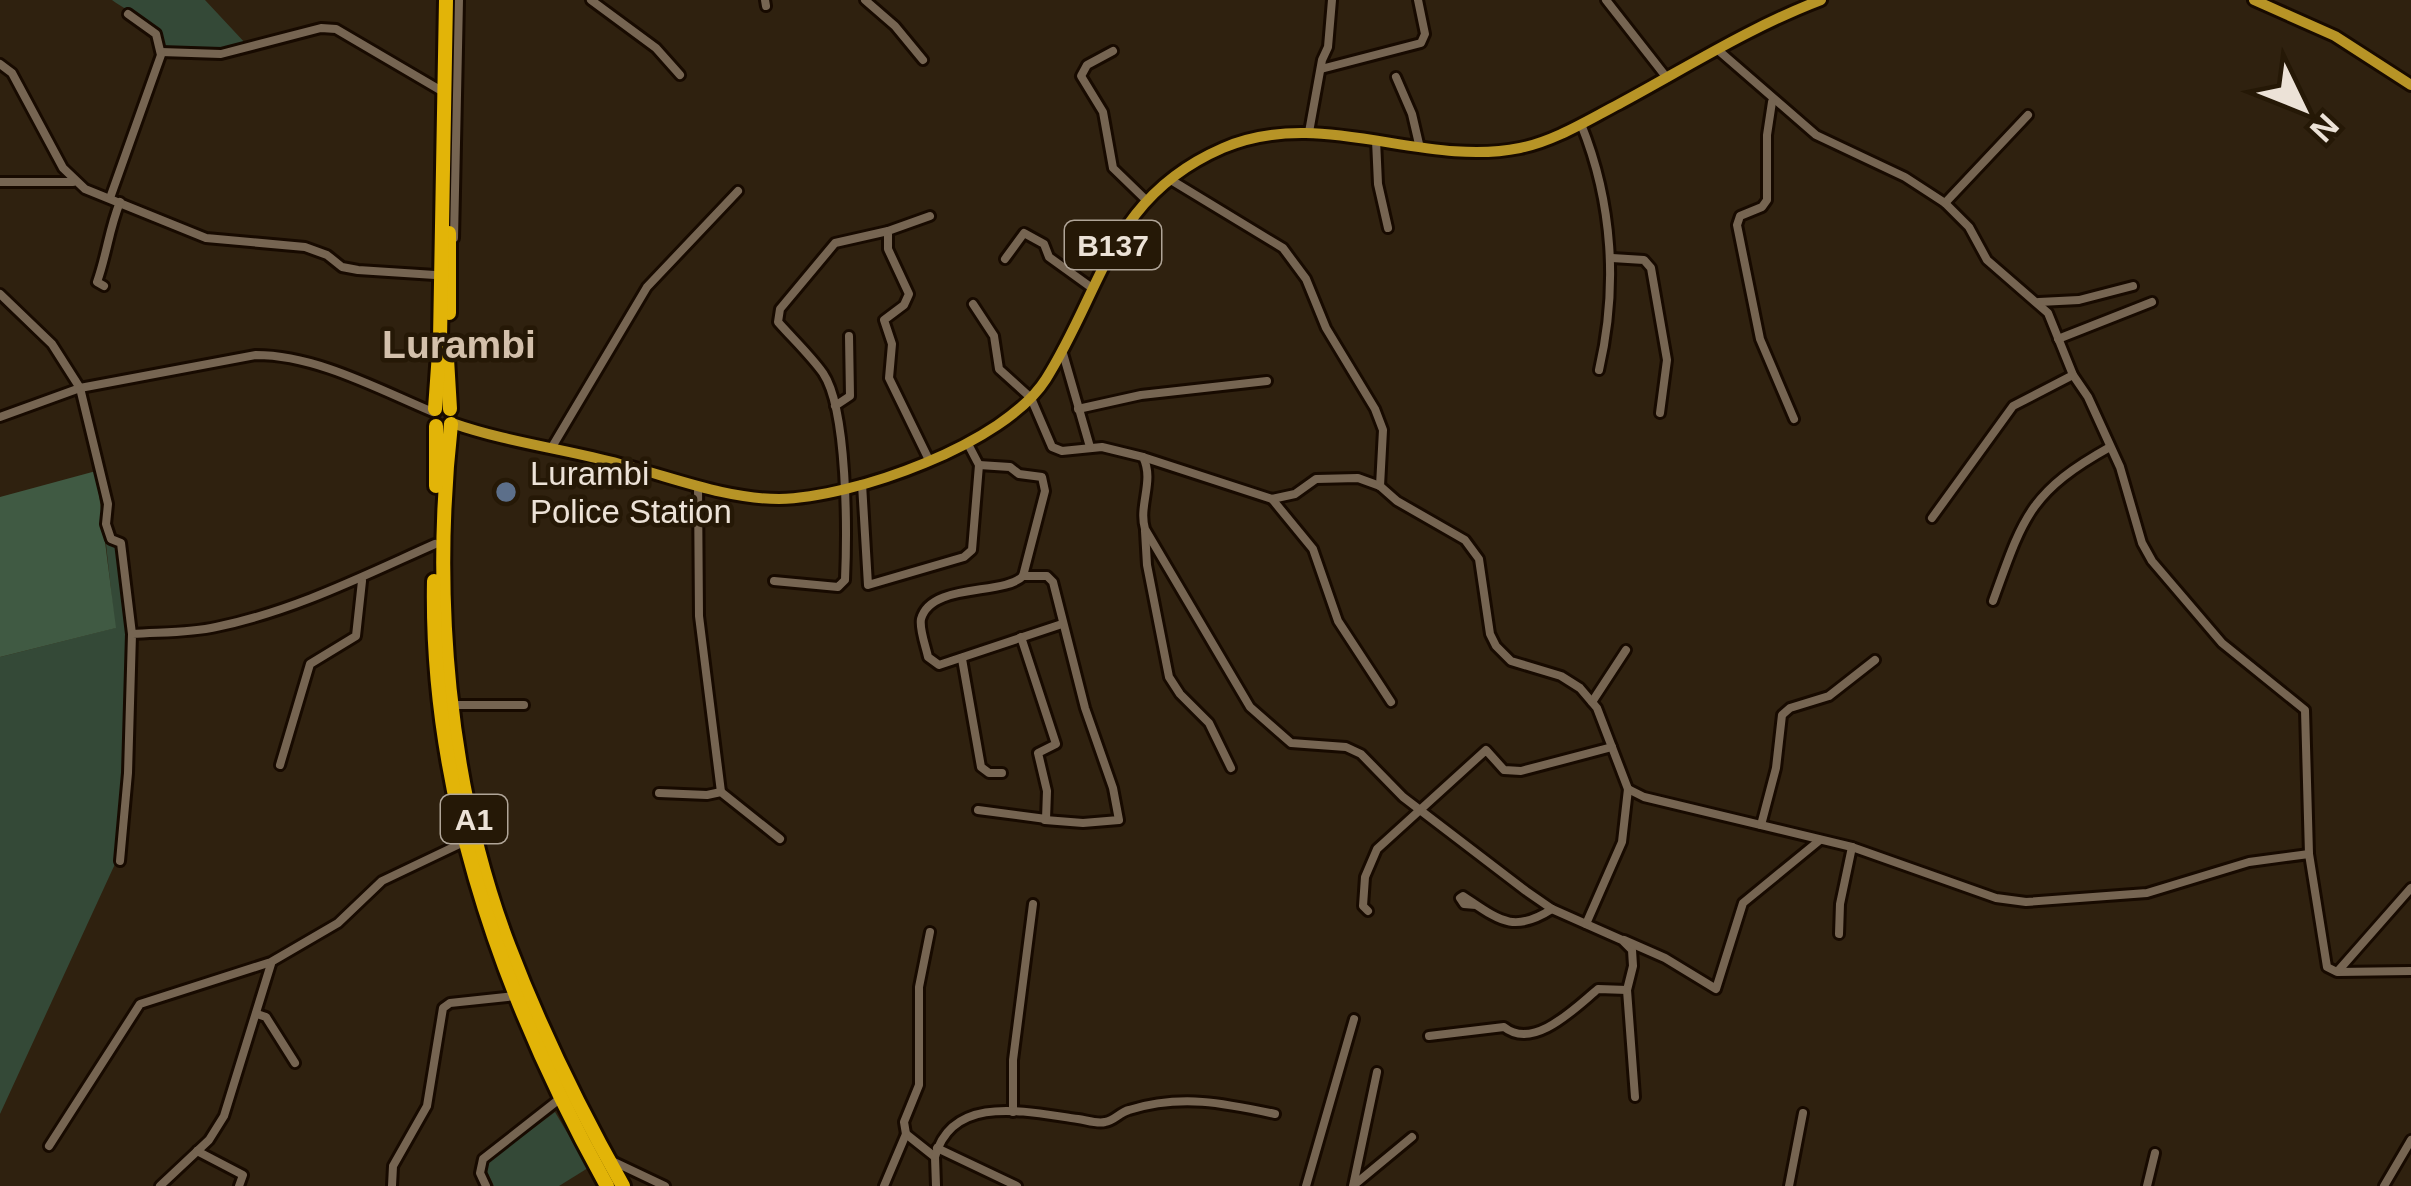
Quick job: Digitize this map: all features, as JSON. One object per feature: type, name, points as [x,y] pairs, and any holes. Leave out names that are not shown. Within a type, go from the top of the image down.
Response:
[{"type":"highway","name":"A1","points":[[449,0],[442,580],[453,705],[475,824],[508,945],[623,1186]]},
{"type":"highway","name":"A1","points":[[449,0],[440,339],[443,417],[434,603],[444,734],[484,916],[515,996],[607,1186]]},
{"type":"main road","name":"B137","points":[[443,417],[698,486],[783,499],[862,483],[968,444],[1007,420],[1031,398],[1062,349],[1115,242],[1145,199],[1224,147],[1309,132],[1505,150],[1541,142],[1797,4],[1821,0]]},
{"type":"main road","points":[[2254,0],[2335,36],[2411,85]]},
{"type":"street","points":[[440,339],[440,90],[449,0]]},
{"type":"street","points":[[591,0],[656,48],[680,75]]},
{"type":"street","points":[[865,0],[896,26],[922,60]]},
{"type":"street","points":[[1309,132],[1328,47],[1332,0]]},
{"type":"street","points":[[1321,69],[1421,43],[1425,34],[1418,0]]},
{"type":"street","points":[[1606,0],[1667,77]]},
{"type":"street","points":[[104,286],[97,282],[110,244],[107,235],[115,200],[161,52],[156,34],[128,14]]},
{"type":"street","points":[[161,52],[220,54],[321,28],[336,29],[440,90]]},
{"type":"street","points":[[1716,49],[1816,135],[1905,177],[1945,203],[1969,227],[1987,260],[2048,313],[2072,375],[2110,447],[2152,561],[2237,658],[2303,706],[2309,854],[2325,961],[2338,972],[2411,971]]},
{"type":"street","points":[[1113,51],[1088,65],[1081,76],[1103,112],[1113,168],[1145,199]]},
{"type":"street","points":[[0,64],[12,73],[49,146],[74,182]]},
{"type":"street","points":[[1396,77],[1418,144]]},
{"type":"street","points":[[1773,100],[1767,135],[1767,200],[1758,210],[1740,216],[1737,225],[1760,339],[1794,419]]},
{"type":"street","points":[[1945,203],[2028,115]]},
{"type":"street","points":[[1581,124],[1598,176],[1612,258],[1610,317],[1599,370]]},
{"type":"street","points":[[1376,139],[1378,184],[1388,228]]},
{"type":"street","points":[[1169,180],[1283,248],[1294,261],[1383,430],[1380,486]]},
{"type":"street","points":[[0,182],[74,182],[206,238],[305,247],[358,270],[443,274]]},
{"type":"street","points":[[552,447],[647,286],[739,191]]},
{"type":"street","points":[[774,581],[822,588],[838,587],[845,580],[846,487],[835,406],[822,372],[778,322],[780,309],[835,243],[930,216]]},
{"type":"street","points":[[888,231],[888,249],[909,294],[904,305],[884,320],[892,344],[889,378],[929,460]]},
{"type":"street","points":[[1005,259],[1024,232],[1044,244],[1049,257],[1092,289]]},
{"type":"street","points":[[1612,258],[1644,260],[1651,268],[1667,360],[1660,413]]},
{"type":"street","points":[[2037,302],[2079,300],[2133,286]]},
{"type":"street","points":[[0,294],[52,344],[80,388],[108,504],[106,524],[111,539],[121,543],[126,565],[132,634],[120,862]]},
{"type":"street","points":[[2058,339],[2152,302]]},
{"type":"street","points":[[973,304],[994,336],[999,369],[1031,398],[1052,447],[1062,452],[1090,447],[1143,457],[1273,499],[1295,494],[1328,476],[1358,478],[1380,486],[1474,549],[1483,577],[1490,634],[1503,655],[1580,688],[1592,702],[1628,789],[1622,842],[1586,924]]},
{"type":"street","points":[[835,406],[850,397],[849,336]]},
{"type":"street","points":[[1062,349],[1090,447]]},
{"type":"street","points":[[0,417],[80,388],[226,359],[277,355],[346,376],[443,417]]},
{"type":"street","points":[[1933,518],[2013,406],[2072,375]]},
{"type":"street","points":[[1078,409],[1141,395],[1268,381]]},
{"type":"street","points":[[862,483],[866,582],[872,585],[970,554],[979,465],[968,444]]},
{"type":"street","points":[[1993,602],[2014,538],[2033,508],[2069,469],[2110,447]]},
{"type":"street","points":[[1143,457],[1148,482],[1142,518],[1147,565],[1169,677],[1209,723],[1231,768]]},
{"type":"street","points":[[979,465],[1010,467],[1019,474],[1042,477],[1045,491],[1018,583],[957,591],[922,616],[931,662],[939,665],[1062,624]]},
{"type":"street","points":[[698,486],[699,616],[721,792],[780,839]]},
{"type":"street","points":[[1273,499],[1313,550],[1338,621],[1391,701]]},
{"type":"street","points":[[1145,529],[1250,707],[1291,743],[1346,746],[1361,754],[1423,812],[1552,909],[1665,958],[1716,989],[1743,903],[1821,838]]},
{"type":"street","points":[[132,634],[214,628],[332,592],[435,544]]},
{"type":"street","points":[[978,810],[1083,824],[1119,820],[1051,578],[1023,576]]},
{"type":"street","points":[[280,765],[310,664],[356,636],[362,579]]},
{"type":"street","points":[[1021,637],[1056,745],[1038,753],[1047,791],[1045,820]]},
{"type":"street","points":[[1592,702],[1626,650]]},
{"type":"street","points":[[962,658],[980,767],[1002,773]]},
{"type":"street","points":[[1761,825],[1776,768],[1782,715],[1828,696],[1875,660]]},
{"type":"street","points":[[453,705],[524,706]]},
{"type":"street","points":[[1368,911],[1363,906],[1365,877],[1377,849],[1486,750],[1504,770],[1521,771],[1612,747]]},
{"type":"street","points":[[1628,789],[1644,797],[1821,838],[1996,898],[2026,902],[2147,893],[2249,862],[2309,854]]},
{"type":"street","points":[[659,793],[721,792]]},
{"type":"street","points":[[50,1146],[140,1004],[271,962],[338,923],[382,881],[466,841]]},
{"type":"street","points":[[1839,934],[1852,847]]},
{"type":"street","points":[[2338,972],[2411,888]]},
{"type":"street","points":[[1013,1112],[1013,1060],[1034,904]]},
{"type":"street","points":[[1476,904],[1520,925],[1552,909]]},
{"type":"street","points":[[884,1186],[906,1134],[904,1122],[919,1085],[920,987],[930,932]]},
{"type":"street","points":[[1622,940],[1632,950],[1627,990],[1634,1096]]},
{"type":"street","points":[[160,1186],[197,1151],[224,1116],[271,962]]},
{"type":"street","points":[[1429,1036],[1504,1027],[1514,1034],[1535,1032],[1554,1025],[1598,989],[1627,990]]},
{"type":"street","points":[[392,1186],[393,1166],[428,1106],[442,1008],[449,1003],[515,996]]},
{"type":"street","points":[[257,1014],[266,1017],[295,1063]]},
{"type":"street","points":[[1306,1186],[1354,1019]]},
{"type":"street","points":[[1353,1186],[1377,1072]]},
{"type":"street","points":[[486,1186],[480,1173],[483,1159],[563,1097]]},
{"type":"street","points":[[936,1186],[936,1153],[943,1133],[956,1120],[1013,1112],[1103,1123],[1132,1109],[1201,1099],[1275,1114]]},
{"type":"street","points":[[1789,1186],[1803,1113]]},
{"type":"street","points":[[906,1134],[936,1153],[1017,1186]]},
{"type":"street","points":[[1353,1186],[1412,1138]]},
{"type":"street","points":[[2384,1186],[2411,1140]]},
{"type":"street","points":[[197,1151],[243,1175],[239,1186]]},
{"type":"street","points":[[2147,1186],[2155,1153]]},
{"type":"street","points":[[608,1160],[665,1186]]},
{"type":"green space","points":[[112,0],[205,0],[247,45],[213,51],[164,50],[151,26]]},
{"type":"green space","points":[[96,471],[116,628],[0,657],[0,497]]},
{"type":"green space","points":[[122,539],[132,584],[134,631],[115,864],[0,1114],[0,657],[115,628],[106,544]]},
{"type":"green space","points":[[555,1112],[588,1168],[559,1186],[494,1186],[484,1165]]},
{"type":"place","name":"Lurambi Police Station","points":[[506,492]]},
{"type":"district","name":"Lurambi","points":[[459,344]]}]
